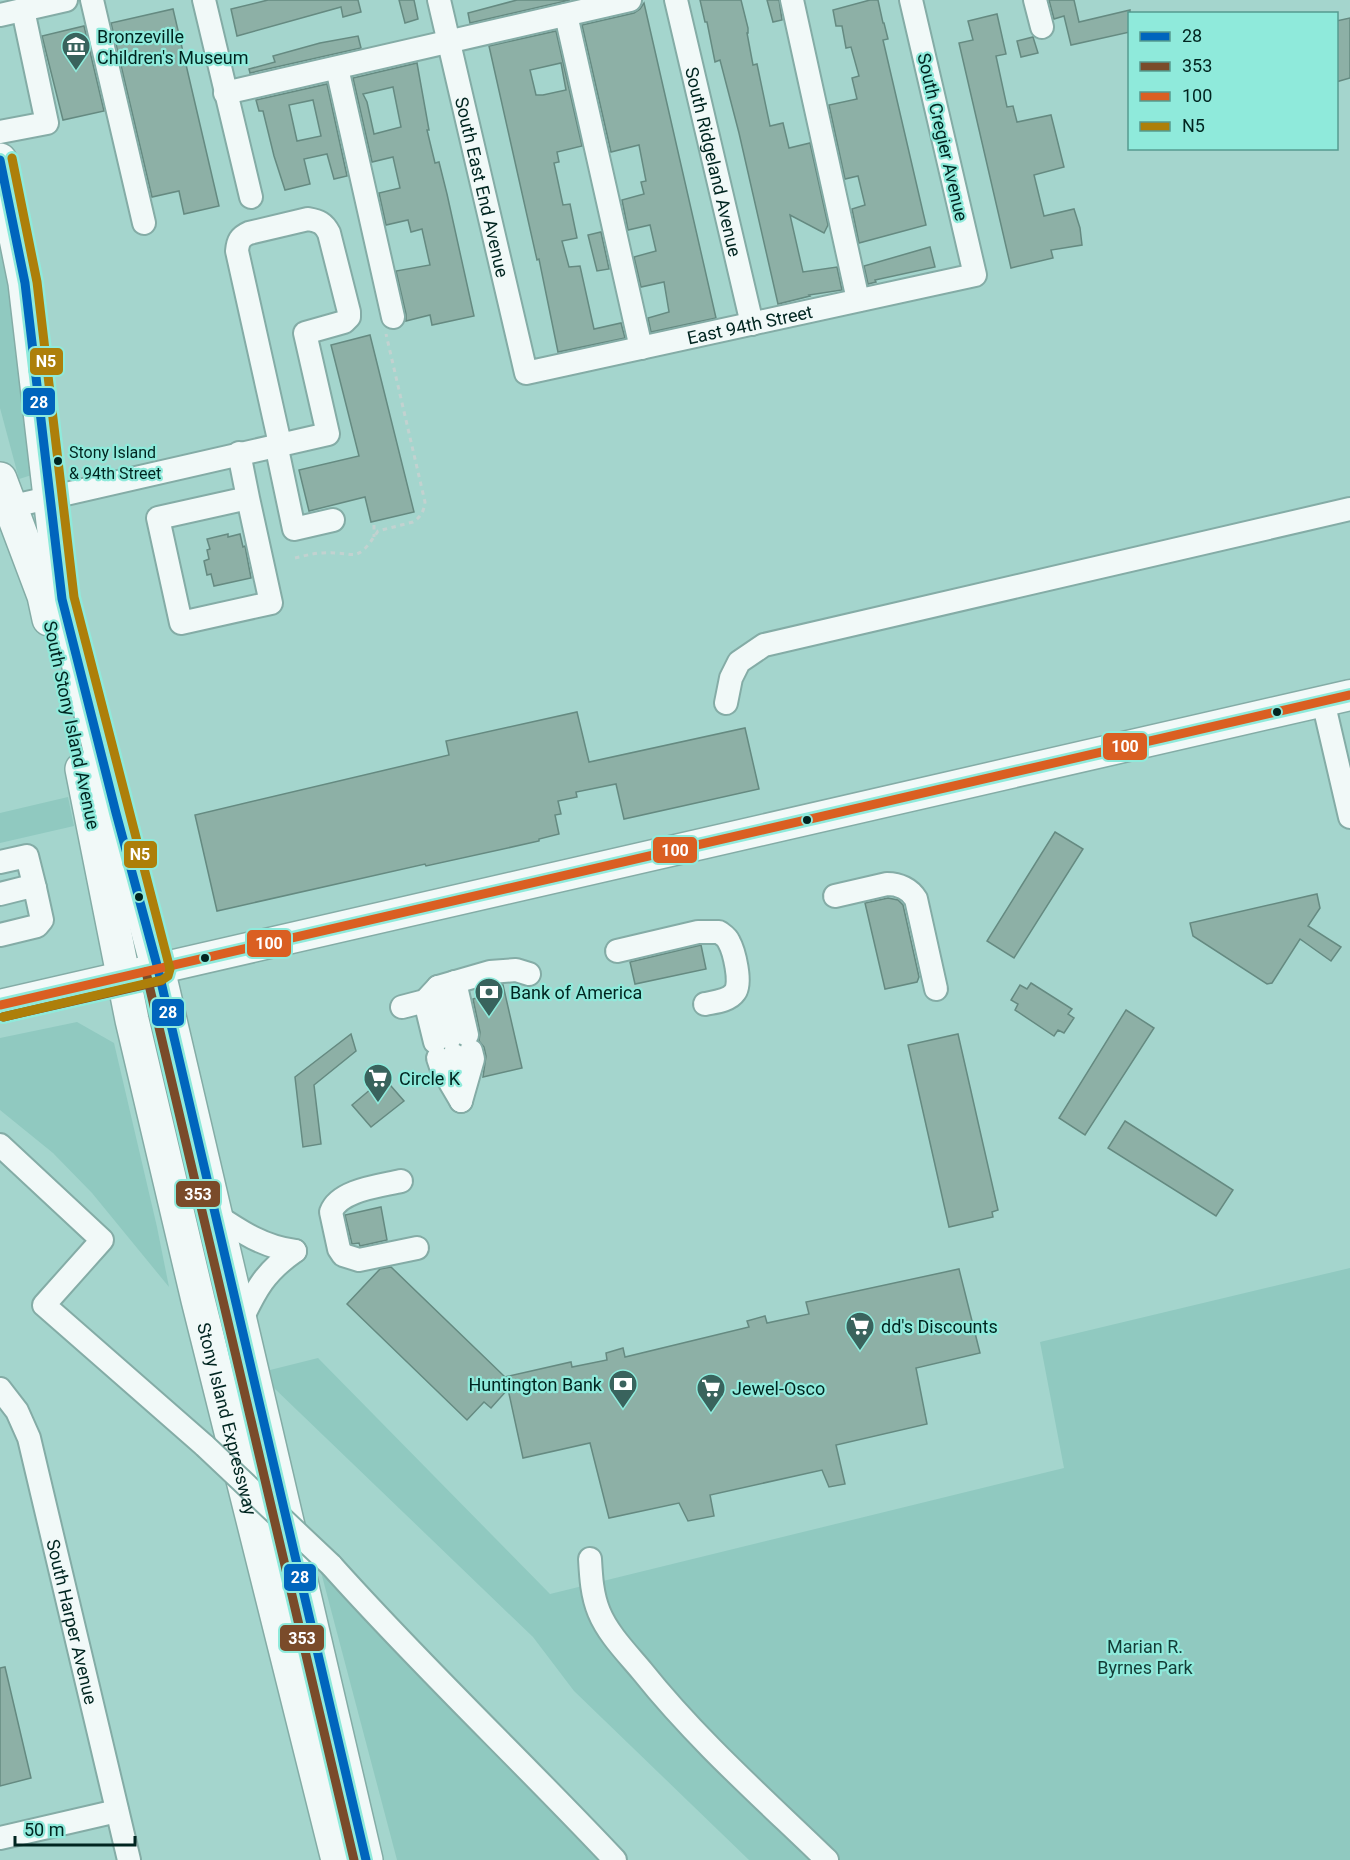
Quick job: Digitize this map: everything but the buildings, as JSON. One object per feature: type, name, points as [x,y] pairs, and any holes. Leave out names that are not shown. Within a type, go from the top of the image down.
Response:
[{"type":"highway","name":"South Stony Island Avenue","points":[[0,160],[25,283],[62,599],[158,969]]},
{"type":"highway","name":"South Stony Island Avenue","points":[[3,498],[44,596],[92,809],[122,977]]},
{"type":"highway","name":"Stony Island Expressway","points":[[158,969],[363,1845],[374,1860]]},
{"type":"highway","name":"Stony Island Expressway","points":[[122,977],[198,1300],[338,1860]]},
{"type":"main road","points":[[0,1005],[1336,698]]},
{"type":"street","points":[[0,15],[66,0]]},
{"type":"street","points":[[92,0],[144,223]]},
{"type":"street","points":[[204,0],[251,197]]},
{"type":"street","name":"South East End Avenue","points":[[440,0],[526,373]]},
{"type":"street","points":[[225,93],[630,0]]},
{"type":"street","name":"South Ridgeland Avenue","points":[[676,0],[752,324]]},
{"type":"street","points":[[792,0],[858,300]]},
{"type":"street","name":"South Cregier Avenue","points":[[911,0],[975,275]]},
{"type":"street","points":[[1035,0],[1042,27]]},
{"type":"street","points":[[0,132],[46,123],[23,10]]},
{"type":"street","points":[[566,15],[641,348]]},
{"type":"street","points":[[337,68],[389,324]]},
{"type":"street","points":[[3,498],[50,497],[278,444],[328,434],[305,333],[337,325],[349,317],[329,233],[325,225],[308,219],[249,232],[238,242],[237,251],[278,444],[295,545],[333,520]]},
{"type":"street","name":"East 94th Street","points":[[526,373],[975,275]]},
{"type":"street","points":[[239,453],[271,603],[181,622],[158,518],[248,498]]},
{"type":"street","points":[[726,703],[731,678],[739,662],[764,645],[1350,509]]},
{"type":"street","points":[[1336,698],[1350,816]]},
{"type":"street","points":[[0,862],[27,856],[42,920],[37,926],[0,935]]},
{"type":"street","points":[[835,896],[887,884],[894,884],[910,891],[916,899],[936,989]]},
{"type":"street","points":[[0,894],[32,886],[34,888]]},
{"type":"street","points":[[616,951],[698,932],[719,932],[730,943],[738,975],[738,985],[736,992],[731,996],[705,1004]]},
{"type":"street","points":[[402,1007],[439,990],[505,970],[516,970],[529,974]]},
{"type":"street","points":[[439,990],[453,1047],[465,1063],[461,1101]]},
{"type":"street","points":[[439,990],[453,1047]]},
{"type":"street","points":[[0,1145],[102,1240],[44,1305],[205,1446],[332,1565],[443,1685],[551,1791],[615,1860]]},
{"type":"street","points":[[401,1181],[352,1193],[338,1200],[331,1212],[339,1249],[343,1255],[359,1260],[417,1248]]},
{"type":"street","points":[[216,1215],[247,1236],[278,1249],[295,1251],[281,1260],[256,1288],[241,1321]]},
{"type":"street","name":"South Harper Avenue","points":[[0,1389],[17,1411],[29,1438],[129,1860]]},
{"type":"street","points":[[237,1458],[271,1450]]},
{"type":"street","points":[[590,1559],[592,1588],[600,1613],[608,1628],[632,1660],[672,1709],[827,1860]]},
{"type":"street","points":[[0,1838],[117,1810]]},
{"type":"path","points":[[295,545],[324,553],[353,555],[368,548],[378,531],[418,519],[424,509],[389,324]]},
{"type":"path","points":[[373,539],[374,525]]},
{"type":"green space","points":[[0,235],[35,474],[19,479],[0,408]]},
{"type":"green space","points":[[68,797],[74,826],[0,843],[0,813]]},
{"type":"green space","points":[[77,1022],[114,1043],[169,1287],[92,1193],[53,1153],[0,1110],[0,1038]]},
{"type":"green space","name":"Marian R. Byrnes Park","points":[[1350,1268],[1350,1860],[749,1860],[574,1691],[533,1637],[274,1388],[270,1370],[318,1358],[550,1594],[1064,1468],[1040,1342]]},
{"type":"green space","points":[[321,1572],[612,1850],[621,1860],[397,1860]]},
{"type":"transit line","name":"N5","points":[[3,1017],[162,980],[168,976],[170,969],[74,597],[37,282],[12,158]]},
{"type":"transit line","name":"28","points":[[0,160],[25,283],[62,599],[158,969],[366,1860]]},
{"type":"transit line","name":"100","points":[[0,1005],[1350,695]]},
{"type":"transit line","name":"353","points":[[146,972],[354,1860]]},
{"type":"transit line","name":"353","points":[[3,1017],[161,981]]},
{"type":"place","name":"Bronzeville Children's Museum","points":[[76,72]]},
{"type":"place","name":"Stony Island & 94th Street","points":[[58,461]]},
{"type":"place","name":"Bank of America","points":[[489,1018]]},
{"type":"place","name":"Circle K","points":[[378,1104]]},
{"type":"place","name":"dd's Discounts","points":[[860,1352]]},
{"type":"place","name":"Huntington Bank","points":[[623,1410]]},
{"type":"place","name":"Jewel-Osco","points":[[711,1414]]}]
